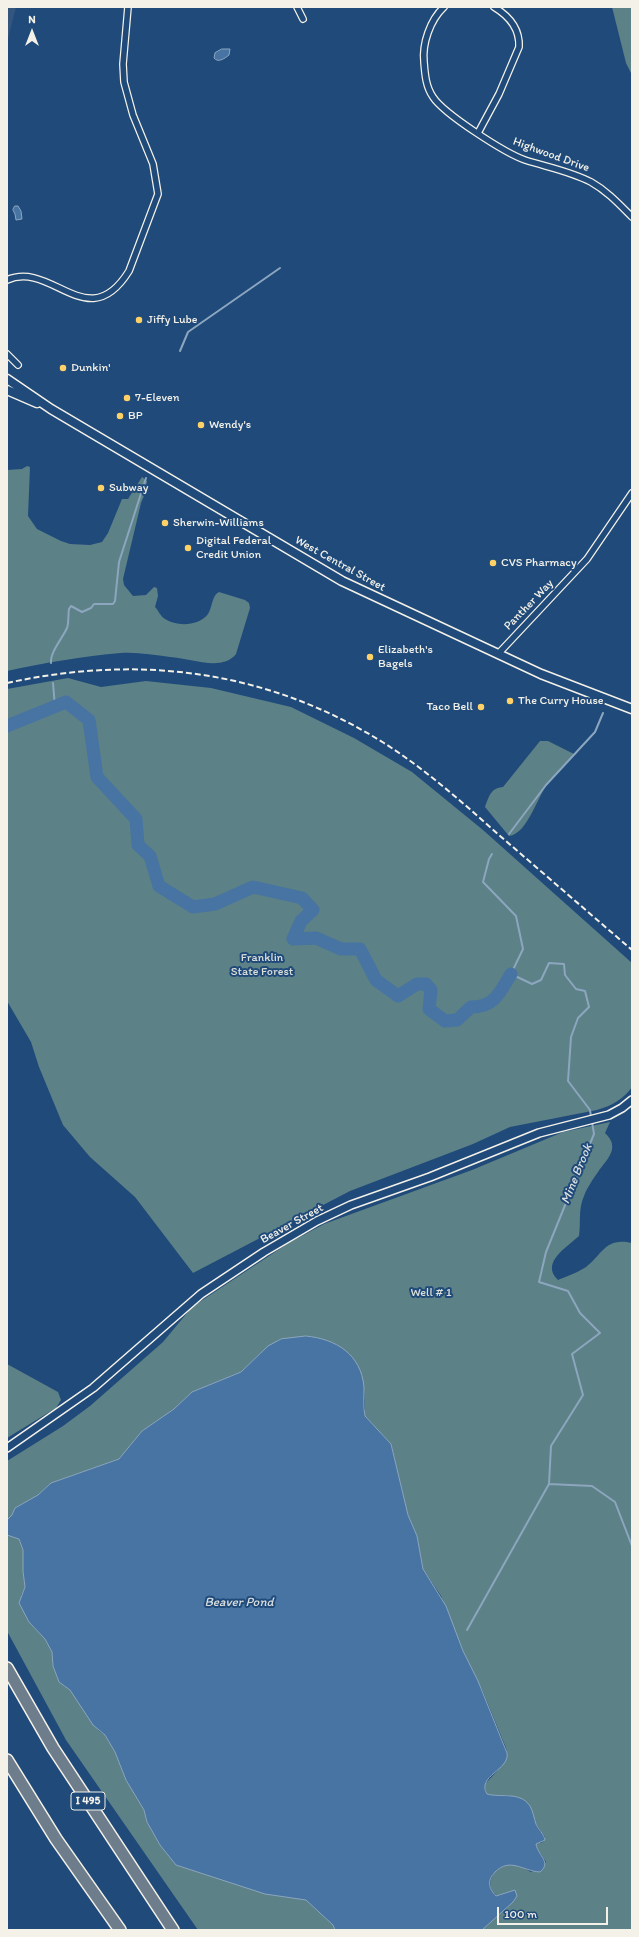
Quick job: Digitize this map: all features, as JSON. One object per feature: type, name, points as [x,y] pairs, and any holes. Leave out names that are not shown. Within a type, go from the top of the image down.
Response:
[{"type":"highway","name":"I 495","points":[[7,1668],[53,1748],[173,1930]]},
{"type":"highway","points":[[7,1760],[56,1839],[120,1930]]},
{"type":"main road","name":"West Central Street","points":[[7,379],[51,409],[342,581],[547,676],[632,709]]},
{"type":"main road","name":"West Central Street","points":[[7,390],[51,409]]},
{"type":"street","points":[[7,280],[20,276],[42,279],[76,297],[90,298],[103,296],[124,278],[129,271],[158,194],[157,179],[153,164],[133,115],[124,82],[123,64],[128,7]]},
{"type":"street","points":[[297,7],[303,19]]},
{"type":"street","name":"Highwood Drive","points":[[444,7],[433,21],[427,35],[424,58],[426,78],[432,96],[440,106],[460,122],[523,160],[558,169],[591,182],[607,192],[632,217]]},
{"type":"street","points":[[478,133],[499,94],[519,47],[520,40],[515,26],[508,16],[494,7]]},
{"type":"street","points":[[7,354],[18,365]]},
{"type":"street","name":"Panther Way","points":[[498,654],[585,562],[632,493]]},
{"type":"street","name":"Beaver Street","points":[[7,1448],[93,1388],[201,1294],[259,1255],[317,1221],[362,1201],[430,1177],[539,1133],[597,1118],[618,1110],[632,1100]]},
{"type":"shaded area","points":[[7,7],[16,7],[7,43]]},
{"type":"green space","points":[[612,7],[632,7],[632,75],[626,63]]},
{"type":"green space","points":[[27,466],[30,467],[28,516],[37,529],[70,544],[90,545],[102,542],[108,533],[122,499],[128,499],[142,477],[147,481],[123,579],[124,585],[133,596],[146,595],[154,587],[157,588],[158,596],[155,607],[165,619],[170,622],[182,624],[194,623],[204,618],[208,614],[213,599],[219,592],[245,600],[249,603],[250,608],[236,654],[223,662],[205,663],[146,654],[121,653],[64,660],[7,671],[7,470],[22,469]]},
{"type":"green space","name":"Franklin State Forest","points":[[68,678],[101,687],[146,681],[211,688],[291,707],[354,738],[412,772],[483,830],[632,963],[632,1087],[621,1098],[612,1104],[597,1110],[510,1127],[473,1144],[350,1191],[193,1273],[135,1197],[90,1157],[63,1125],[39,1067],[31,1042],[7,1001],[7,689]]},
{"type":"green space","points":[[540,741],[548,741],[574,754],[545,788],[522,828],[516,834],[509,836],[485,807],[491,793],[496,789],[503,787]]},
{"type":"green space","name":"Well # 1","points":[[610,1122],[605,1133],[610,1138],[612,1144],[611,1153],[592,1181],[582,1201],[579,1236],[562,1250],[557,1256],[552,1268],[553,1274],[558,1280],[576,1273],[586,1267],[605,1248],[616,1242],[632,1243],[632,1930],[482,1930],[513,1902],[517,1896],[508,1892],[497,1896],[492,1891],[490,1886],[491,1881],[496,1871],[501,1867],[513,1864],[531,1872],[546,1862],[536,1847],[536,1844],[543,1842],[545,1837],[536,1824],[530,1806],[508,1795],[493,1796],[487,1794],[484,1785],[499,1769],[507,1753],[506,1748],[483,1692],[463,1651],[441,1596],[423,1569],[417,1536],[408,1515],[391,1444],[365,1416],[364,1388],[358,1368],[268,1346],[241,1372],[192,1392],[174,1409],[142,1431],[119,1459],[51,1483],[38,1495],[15,1508],[12,1515],[7,1520],[7,1461],[63,1426],[90,1406],[163,1342],[192,1307],[287,1244],[324,1224],[472,1170],[563,1132]]},
{"type":"green space","points":[[7,1364],[58,1392],[61,1400],[56,1408],[7,1438]]},
{"type":"green space","points":[[7,1535],[19,1539],[23,1550],[25,1587],[21,1596],[29,1622],[45,1639],[52,1652],[53,1666],[59,1682],[70,1690],[99,1731],[105,1735],[115,1752],[126,1780],[144,1810],[147,1822],[160,1845],[176,1865],[249,1888],[306,1900],[333,1925],[335,1930],[198,1930],[66,1740],[7,1631]]},
{"type":"water","points":[[222,49],[230,49],[229,55],[221,60],[217,60],[214,58],[215,53]]},
{"type":"water","points":[[15,206],[18,206],[21,211],[22,219],[16,220],[13,210]]},
{"type":"water","name":"Beaver Pond","points":[[306,1336],[337,1345],[352,1357],[358,1366],[362,1375],[364,1387],[365,1416],[391,1444],[408,1515],[417,1536],[423,1569],[446,1606],[463,1651],[478,1681],[507,1753],[507,1759],[504,1764],[486,1782],[485,1788],[487,1794],[516,1797],[526,1801],[531,1808],[536,1824],[545,1840],[536,1844],[545,1862],[545,1865],[540,1872],[511,1865],[501,1868],[491,1877],[490,1887],[496,1896],[515,1890],[517,1896],[513,1902],[482,1930],[335,1930],[333,1925],[306,1900],[265,1894],[176,1865],[160,1845],[147,1822],[144,1810],[126,1780],[115,1752],[105,1735],[93,1725],[70,1690],[59,1682],[53,1666],[52,1652],[45,1639],[29,1622],[19,1603],[25,1587],[23,1550],[19,1539],[7,1535],[7,1520],[12,1515],[15,1508],[38,1495],[51,1483],[119,1459],[142,1431],[174,1409],[192,1392],[241,1372],[268,1346],[281,1339]]},
{"type":"waterway","points":[[180,351],[188,332],[280,268]]},
{"type":"waterway","points":[[51,663],[52,654],[67,628],[69,609],[71,606],[82,612],[91,608],[94,604],[113,604],[115,601],[119,562],[146,478]]},
{"type":"waterway","points":[[53,683],[55,707]]},
{"type":"waterway","name":"Mine Brook","points":[[7,726],[66,702],[89,720],[97,777],[136,819],[138,845],[150,856],[159,886],[193,907],[215,904],[253,887],[302,898],[313,910],[301,921],[293,939],[316,938],[341,949],[360,949],[376,980],[398,996],[417,984],[426,984],[431,990],[429,1009],[445,1021],[457,1020],[471,1007],[486,1004],[491,1001],[500,992],[511,974]]},
{"type":"waterway","points":[[509,834],[546,785],[595,732],[603,713]]},
{"type":"waterway","name":"Mine Brook","points":[[492,854],[489,859],[483,882],[516,916],[523,949],[511,974],[532,984],[541,980],[549,963],[564,964],[565,975],[576,989],[585,991],[589,1007],[578,1018],[571,1037],[568,1081],[590,1110],[591,1117]]},
{"type":"waterway","name":"Mine Brook","points":[[592,1122],[594,1134],[546,1252],[539,1282],[568,1291],[580,1313],[600,1333],[572,1354],[583,1395],[551,1446],[549,1484],[592,1486],[615,1502],[632,1546]]},
{"type":"waterway","points":[[467,1630],[549,1484]]},
{"type":"railway","points":[[7,683],[57,674],[106,670],[154,670],[202,675],[248,684],[294,699],[340,718],[384,743],[429,775],[632,950]]},
{"type":"place","name":"Jiffy Lube","points":[[139,320]]},
{"type":"place","name":"Dunkin'","points":[[63,368]]},
{"type":"place","name":"7-Eleven","points":[[127,398]]},
{"type":"place","name":"BP","points":[[120,416]]},
{"type":"place","name":"Wendy's","points":[[201,425]]},
{"type":"place","name":"Subway","points":[[101,488]]},
{"type":"place","name":"Sherwin-Williams","points":[[165,523]]},
{"type":"place","name":"Digital Federal Credit Union","points":[[188,548]]},
{"type":"place","name":"CVS Pharmacy","points":[[493,563]]},
{"type":"place","name":"Elizabeth's Bagels","points":[[370,657]]},
{"type":"place","name":"The Curry House","points":[[510,701]]},
{"type":"place","name":"Taco Bell","points":[[481,707]]}]
